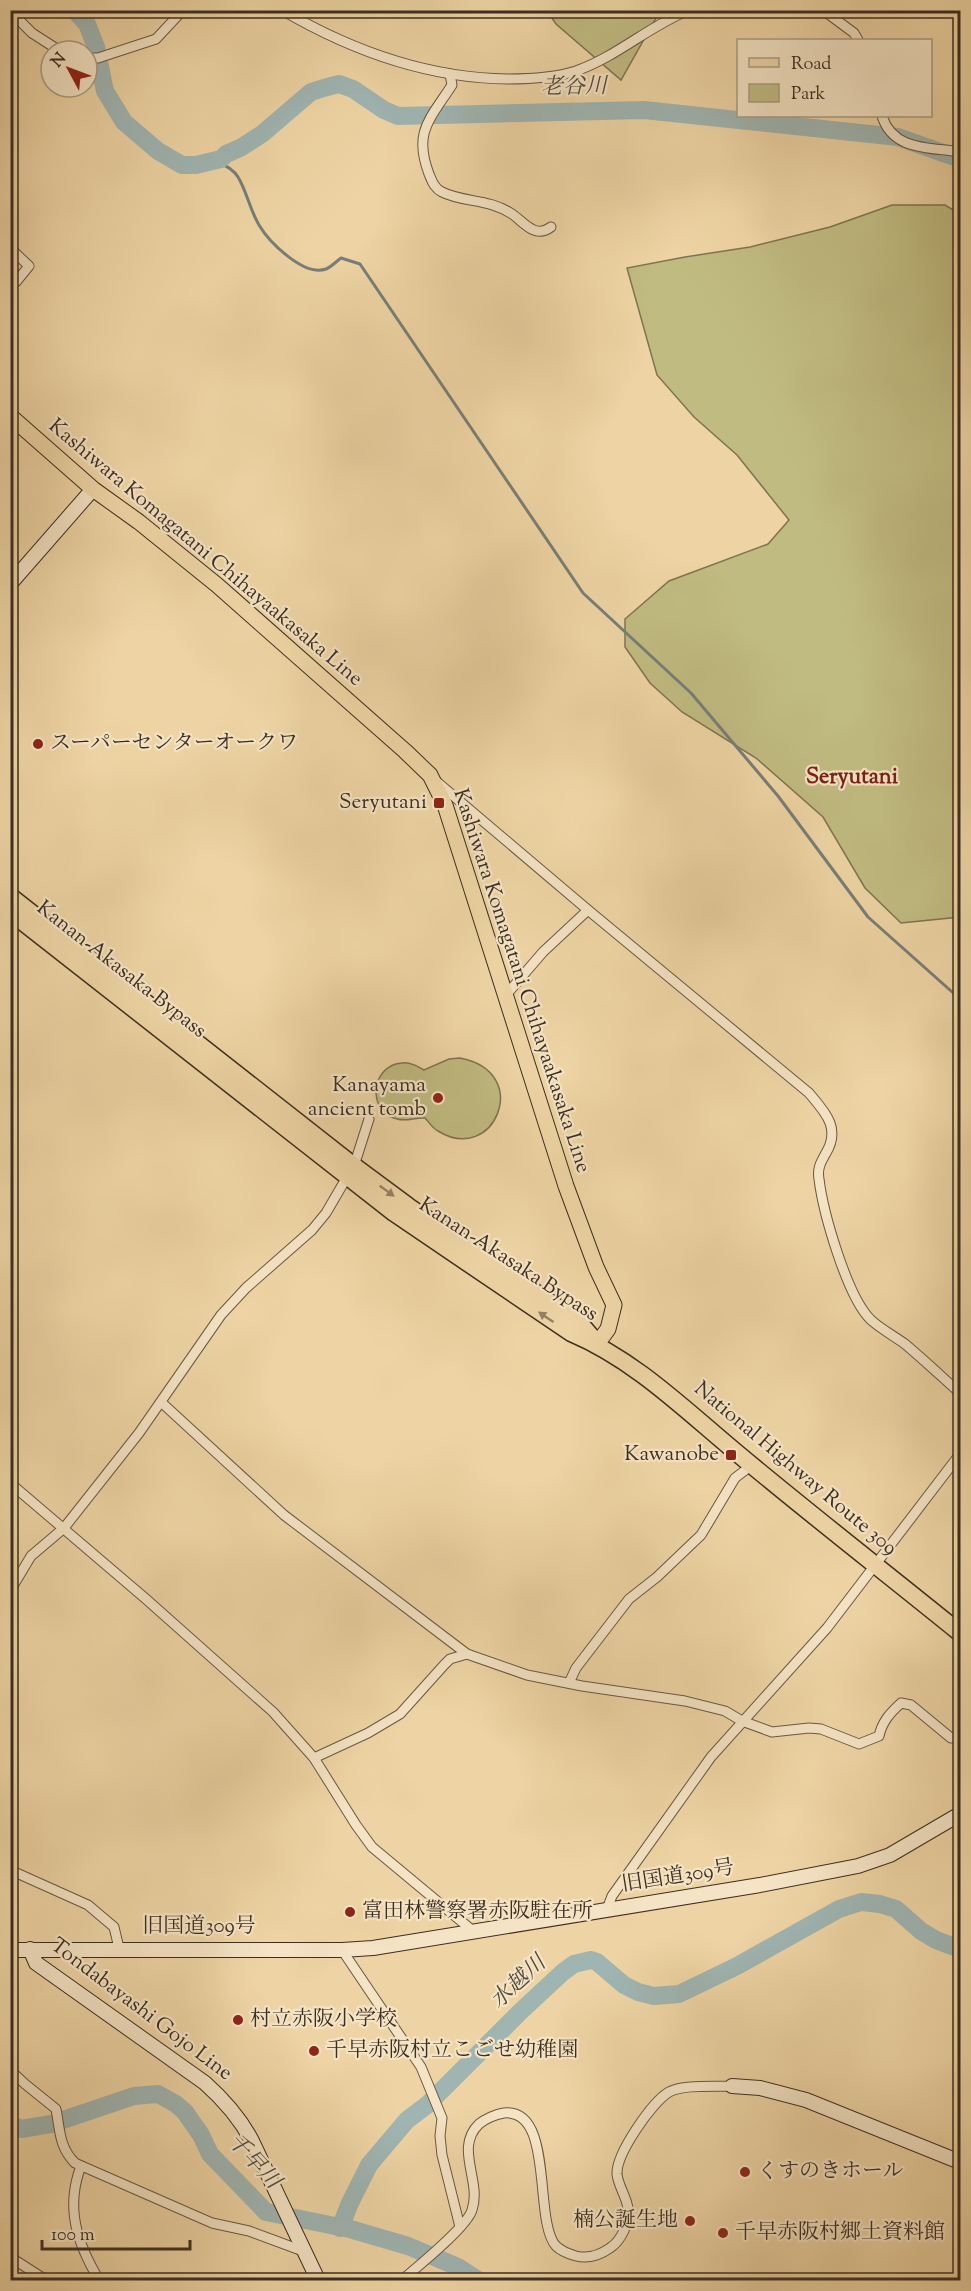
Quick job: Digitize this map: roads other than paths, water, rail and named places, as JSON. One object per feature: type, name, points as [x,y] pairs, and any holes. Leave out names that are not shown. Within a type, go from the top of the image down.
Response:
[{"type":"highway","name":"Kanan-Akasaka Bypass","points":[[10,896],[350,1172]]},
{"type":"highway","name":"Kanan-Akasaka Bypass","points":[[10,912],[350,1172],[408,1206],[579,1322],[597,1344]]},
{"type":"highway","name":"National Highway Route 309","points":[[597,1344],[662,1388],[752,1465],[960,1633]]},
{"type":"main road","name":"Kashiwara Komagatani Chihayaakasaka Line","points":[[10,416],[93,489],[139,522],[217,585],[405,751],[430,776],[445,805],[566,1186],[596,1267],[614,1305],[608,1329],[597,1344]]},
{"type":"street","points":[[99,58],[156,39],[183,10]]},
{"type":"street","points":[[282,10],[365,52],[398,63],[450,74],[489,79],[548,78],[575,71],[613,55],[689,10]]},
{"type":"street","points":[[823,10],[854,33],[857,39]]},
{"type":"street","points":[[10,11],[41,39]]},
{"type":"street","points":[[450,74],[452,85],[426,124],[422,136],[424,161],[433,185],[441,192],[489,203],[511,213],[536,232],[544,232],[551,227]]},
{"type":"street","points":[[882,117],[889,131],[903,143],[960,152]]},
{"type":"street","points":[[10,248],[29,266],[16,282],[10,283]]},
{"type":"street","points":[[10,584],[93,489]]},
{"type":"street","points":[[430,776],[809,1093],[824,1110],[833,1130],[830,1148],[818,1168],[819,1177],[823,1203],[850,1287],[870,1319],[906,1345],[960,1393]]},
{"type":"street","points":[[506,994],[543,952],[588,910]]},
{"type":"street","points":[[10,1591],[32,1556],[64,1528],[161,1402],[221,1315],[246,1288],[312,1230],[333,1203],[350,1172],[369,1119]]},
{"type":"street","points":[[161,1402],[284,1515],[467,1654],[527,1675],[685,1701],[725,1711],[742,1721],[772,1732],[821,1729],[860,1743],[879,1736],[881,1726],[901,1703],[911,1705],[951,1738],[960,1737]]},
{"type":"street","points":[[608,1909],[612,1896],[711,1756],[827,1628],[960,1454]]},
{"type":"street","points":[[569,1683],[576,1668],[629,1599],[657,1577],[701,1535],[735,1478],[752,1465]]},
{"type":"street","points":[[10,1483],[273,1712],[314,1758],[372,1847],[473,1931]]},
{"type":"street","points":[[314,1758],[368,1733],[400,1714],[450,1659],[467,1654]]},
{"type":"street","name":"旧国道309号","points":[[30,1949],[342,1950],[373,1948],[760,1885],[858,1866],[890,1855],[960,1814]]},
{"type":"street","points":[[10,1870],[88,1905],[114,1927],[119,1948]]},
{"type":"street","name":"Tondabayashi Gojo Line","points":[[10,1950],[30,1949],[36,1963],[188,2070],[220,2097],[239,2118],[318,2280]]},
{"type":"street","points":[[342,1950],[421,2067],[442,2118],[441,2155],[460,2227]]},
{"type":"street","points":[[10,2070],[57,2109],[61,2140],[66,2154],[81,2166],[212,2223],[300,2245]]},
{"type":"street","points":[[402,2280],[460,2227],[472,2212],[475,2189],[468,2151],[471,2132],[484,2120],[504,2113],[518,2116],[529,2124],[537,2144],[547,2226],[555,2246],[568,2254],[583,2258],[596,2256],[612,2247],[622,2236],[628,2209],[617,2176],[618,2160],[651,2110],[670,2091],[691,2087],[760,2088],[806,2100],[960,2162]]},
{"type":"street","points":[[81,2166],[73,2191],[74,2223],[99,2280]]},
{"type":"street","points":[[10,2257],[46,2280],[50,2280]]},
{"type":"waterway","name":"老谷川","points":[[74,10],[87,24],[96,47],[105,91],[124,122],[158,151],[182,165],[196,165],[221,159],[262,134],[311,92],[339,84],[353,89],[384,110],[398,116],[644,110],[898,137],[960,159]]},
{"type":"waterway","points":[[216,161],[236,174],[259,225],[288,256],[308,268],[317,270],[326,269],[341,258],[360,264],[583,593],[691,693],[778,796],[868,917],[960,999]]},
{"type":"waterway","name":"水越川","points":[[340,2228],[369,2165],[407,2120],[427,2105],[521,2011],[574,1964],[591,1960],[597,1962],[624,1985],[638,1992],[654,1996],[679,1994],[737,1966],[839,1909],[861,1902],[896,1909],[921,1931],[936,1940],[960,1949]]},
{"type":"waterway","name":"千早川","points":[[10,2124],[21,2129],[51,2124],[134,2096],[158,2094],[185,2112],[201,2135],[210,2154],[266,2212],[350,2229],[408,2246],[458,2267],[478,2280]]},
{"type":"place","name":"スーパーセンターオークワ","points":[[38,744]]},
{"type":"place","name":"Seryutani","points":[[439,803]]},
{"type":"place","name":"Kanayama ancient tomb","points":[[438,1098]]},
{"type":"place","name":"Kawanobe","points":[[731,1455]]},
{"type":"place","name":"富田林警察署赤阪駐在所","points":[[350,1912]]},
{"type":"place","name":"村立赤阪小学校","points":[[238,2020]]},
{"type":"place","name":"千早赤阪村立こごせ幼稚園","points":[[314,2051]]},
{"type":"place","name":"くすのきホール","points":[[745,2172]]},
{"type":"place","name":"楠公誕生地","points":[[690,2221]]},
{"type":"place","name":"千早赤阪村郷土資料館","points":[[723,2233]]},
{"type":"district","name":"Seryutani","points":[[852,778]]}]
